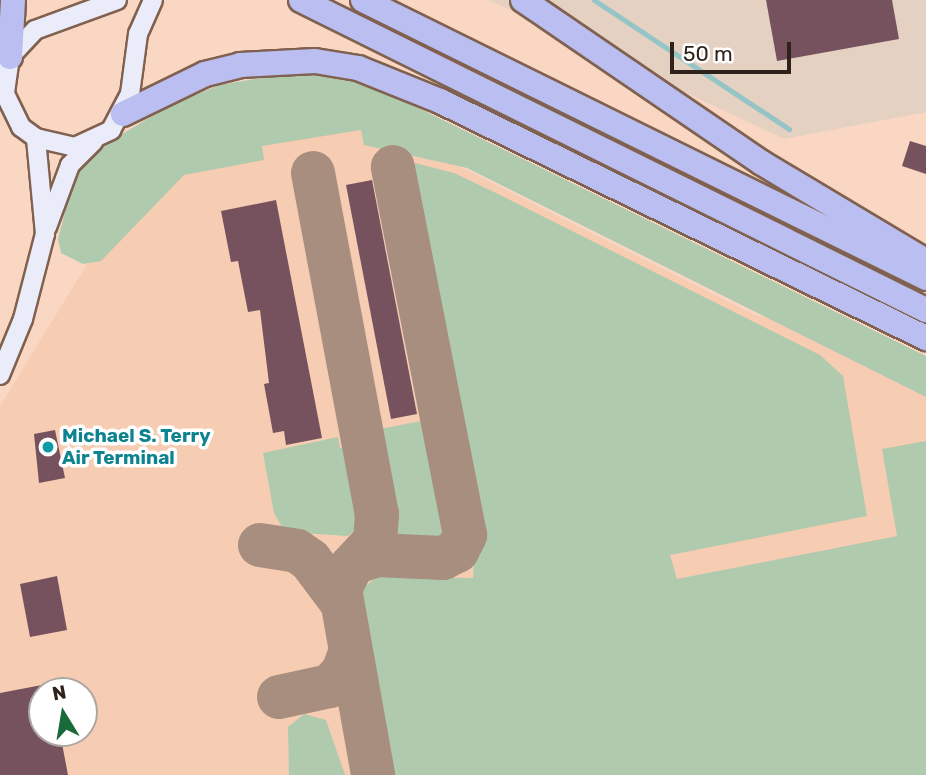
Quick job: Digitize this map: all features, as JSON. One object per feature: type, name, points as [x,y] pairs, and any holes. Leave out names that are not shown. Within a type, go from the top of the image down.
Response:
[{"type":"highway","points":[[10,57],[13,0]]},
{"type":"highway","points":[[301,0],[926,310]]},
{"type":"highway","points":[[363,0],[926,278]]},
{"type":"highway","points":[[523,0],[762,163],[926,261]]},
{"type":"highway","points":[[123,114],[205,75],[240,65],[315,61],[358,68],[440,101],[926,338]]},
{"type":"main road","points":[[94,141],[75,146],[36,138],[21,127],[8,103],[5,75],[10,57],[35,30],[117,0]]},
{"type":"main road","points":[[0,375],[23,318],[45,233],[70,165],[123,114],[138,34],[153,0]]},
{"type":"main road","points":[[36,138],[45,233]]},
{"type":"shaded area","points":[[489,0],[926,0],[926,112],[784,139]]},
{"type":"shaded area","points":[[328,100],[755,315],[830,328],[926,377],[926,775],[0,775],[0,406],[105,235],[204,120]]},
{"type":"green space","points":[[295,72],[367,83],[926,356],[926,397],[467,168],[364,145],[361,130],[262,146],[264,160],[184,175],[101,261],[83,264],[61,253],[58,239],[73,181],[82,164],[112,140],[169,106],[219,85]]},
{"type":"green space","points":[[415,163],[454,173],[496,193],[820,355],[843,376],[867,516],[670,555],[677,579],[897,536],[882,449],[926,441],[926,775],[392,775],[357,593],[378,576],[473,578],[476,531],[409,175]]},
{"type":"green space","points":[[431,419],[453,531],[445,541],[404,538],[389,528],[370,431]]},
{"type":"green space","points":[[338,437],[340,448],[351,447],[363,524],[348,536],[285,532],[274,513],[263,453]]},
{"type":"green space","points":[[304,714],[326,720],[345,775],[289,775],[288,727]]},
{"type":"building","points":[[766,0],[892,0],[899,39],[777,61]]},
{"type":"building","points":[[910,141],[926,146],[926,174],[902,166]]},
{"type":"building","points":[[372,180],[417,414],[391,419],[346,185]]},
{"type":"building","points":[[276,200],[322,438],[286,445],[284,431],[273,433],[264,384],[269,383],[260,310],[248,312],[238,261],[231,262],[221,211]]},
{"type":"building","name":"Michael S. Terry Air Terminal","points":[[55,430],[65,478],[39,483],[34,434]]},
{"type":"building","points":[[57,576],[67,630],[30,637],[20,584]]},
{"type":"building","points":[[28,688],[28,747],[63,747],[68,775],[0,775],[0,693]]},
{"type":"waterway","points":[[594,0],[789,129]]},
{"type":"taxiway","points":[[359,561],[377,555],[443,558],[457,551],[465,535],[393,167]]},
{"type":"taxiway","points":[[313,173],[377,514],[375,541],[351,567],[340,589],[373,775]]},
{"type":"taxiway","points":[[260,545],[297,551],[310,560],[340,600]]},
{"type":"taxiway","points":[[279,697],[330,686],[343,672],[350,653]]},
{"type":"place","name":"Michael S. Terry Air Terminal","points":[[48,447]]}]
